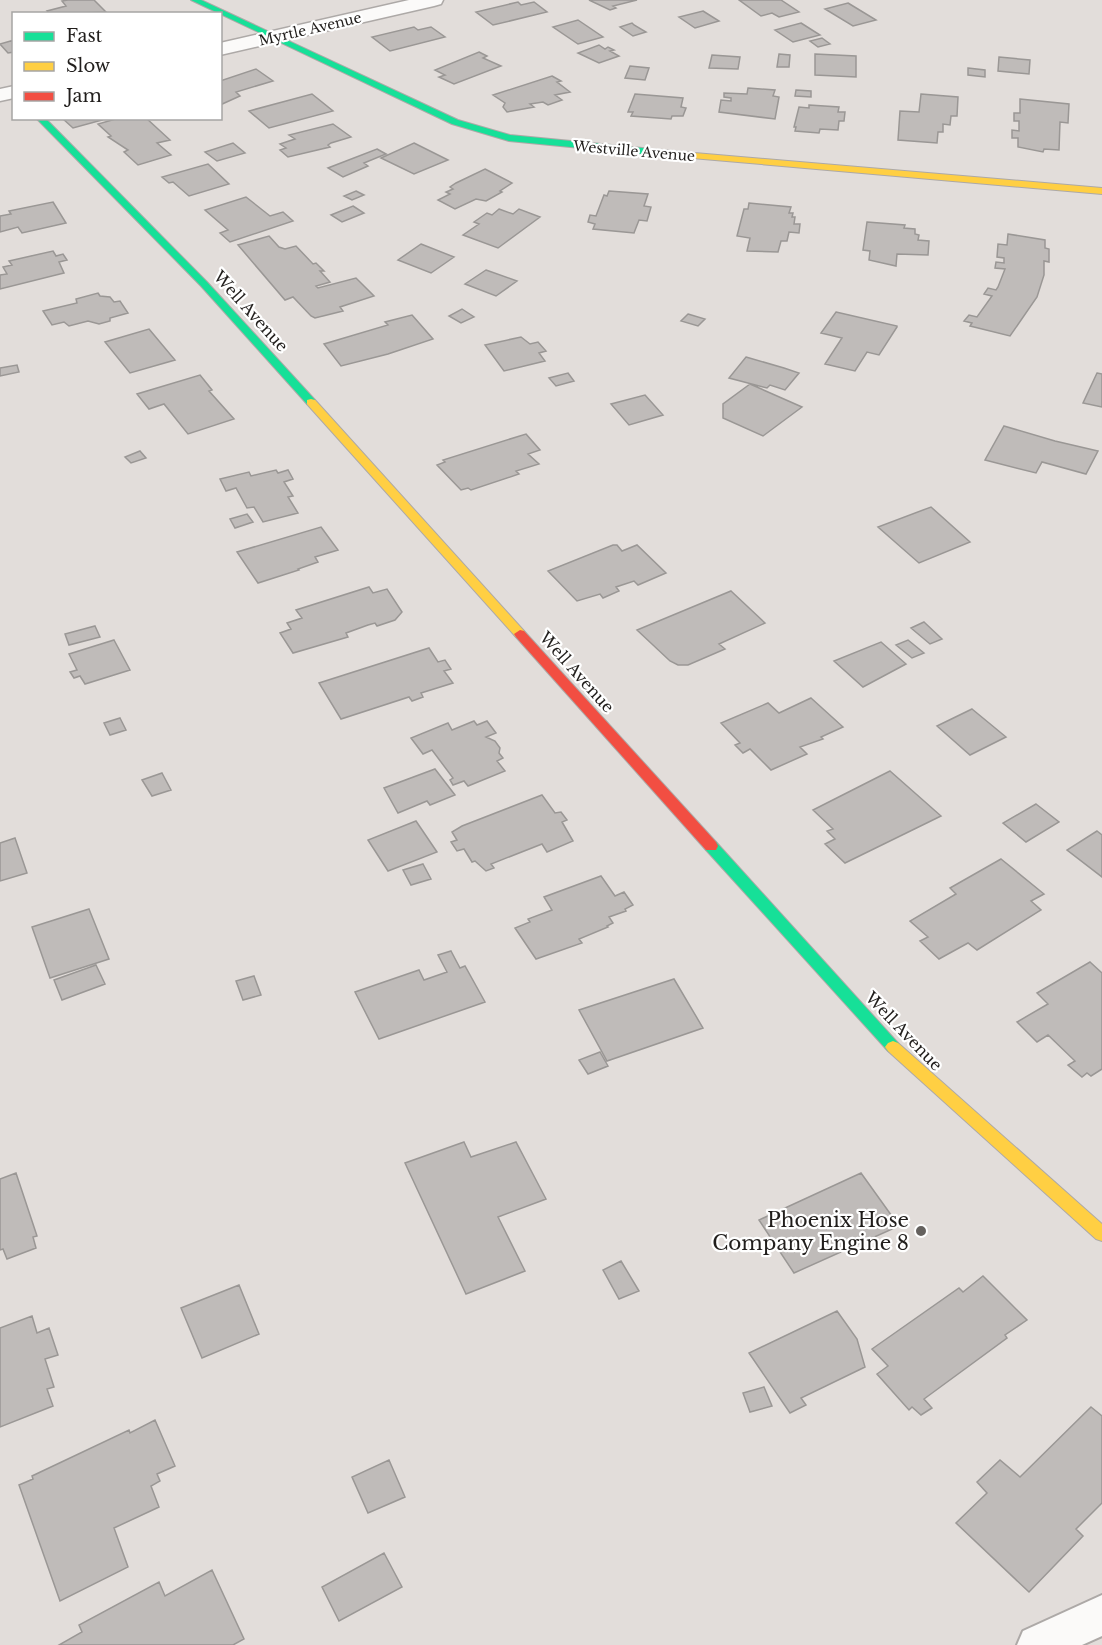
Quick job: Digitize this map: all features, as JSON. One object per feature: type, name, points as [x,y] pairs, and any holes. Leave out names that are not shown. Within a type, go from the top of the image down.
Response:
[{"type":"street","name":"Westville Avenue","points":[[195,0],[221,12]]},
{"type":"street","name":"Myrtle Avenue","points":[[222,49],[434,0]]},
{"type":"street","name":"Westville Avenue","points":[[222,13],[456,122],[509,138],[1102,191]]},
{"type":"street","name":"Well Avenue","points":[[42,120],[204,284],[896,1051],[1102,1234]]},
{"type":"lane","points":[[1037,1645],[1102,1615]]},
{"type":"building","points":[[94,0],[106,12],[47,11],[66,6],[62,1]]},
{"type":"building","points":[[589,0],[637,0],[613,6],[616,8],[610,10]]},
{"type":"building","points":[[739,0],[781,0],[799,12],[779,17],[772,13],[761,16]]},
{"type":"building","points":[[518,2],[521,5],[534,2],[547,12],[493,25],[476,12]]},
{"type":"building","points":[[848,3],[876,20],[853,26],[825,9]]},
{"type":"building","points":[[703,11],[719,21],[695,28],[679,17]]},
{"type":"building","points":[[578,20],[603,37],[578,44],[553,27]]},
{"type":"building","points":[[632,23],[646,32],[633,36],[620,27]]},
{"type":"building","points":[[801,23],[820,35],[793,42],[775,30]]},
{"type":"building","points":[[414,27],[418,30],[431,27],[445,37],[390,51],[372,37]]},
{"type":"building","points":[[822,38],[830,44],[818,47],[810,41]]},
{"type":"building","points":[[12,41],[12,52],[8,53],[0,44]]},
{"type":"building","points":[[599,45],[605,49],[608,47],[614,50],[610,51],[619,56],[599,63],[578,53]]},
{"type":"building","points":[[479,52],[487,56],[483,58],[501,66],[454,84],[439,77],[445,75],[435,70]]},
{"type":"building","points":[[779,54],[790,55],[789,67],[777,67]]},
{"type":"building","points":[[815,54],[856,56],[856,77],[815,75]]},
{"type":"building","points":[[712,55],[740,57],[738,69],[709,68]]},
{"type":"building","points":[[999,57],[1030,60],[1029,74],[998,71]]},
{"type":"building","points":[[630,66],[649,68],[645,80],[625,78]]},
{"type":"building","points":[[968,68],[985,70],[985,77],[968,75]]},
{"type":"building","points":[[256,69],[273,81],[236,92],[240,96],[222,104],[222,80]]},
{"type":"building","points":[[552,76],[561,81],[557,82],[570,92],[555,95],[562,100],[548,105],[543,102],[530,104],[534,107],[507,112],[503,107],[505,103],[493,95]]},
{"type":"building","points":[[748,88],[775,90],[773,96],[779,97],[775,119],[719,112],[721,100],[731,101],[731,98],[724,97],[724,93],[747,94]]},
{"type":"building","points":[[796,90],[811,91],[811,97],[795,96]]},
{"type":"building","points":[[312,94],[333,111],[269,128],[249,111]]},
{"type":"building","points":[[635,94],[683,98],[681,107],[686,108],[683,116],[672,116],[671,119],[631,116],[633,112],[628,112]]},
{"type":"building","points":[[921,94],[958,97],[957,116],[951,116],[950,125],[943,124],[943,132],[938,132],[937,143],[898,140],[900,111],[919,112]]},
{"type":"building","points":[[1020,99],[1069,104],[1068,123],[1060,122],[1059,150],[1044,149],[1043,152],[1018,147],[1018,138],[1012,138],[1012,130],[1019,131],[1019,121],[1014,121],[1014,113],[1020,113]]},
{"type":"building","points":[[809,105],[839,107],[838,112],[845,112],[844,121],[839,121],[838,130],[820,129],[819,133],[795,131],[799,107],[809,108]]},
{"type":"building","points":[[64,120],[102,120],[73,128]]},
{"type":"building","points":[[112,120],[148,120],[170,140],[157,143],[171,155],[138,165],[124,152],[128,150],[108,137],[111,136],[98,124]]},
{"type":"building","points":[[333,124],[351,137],[331,143],[328,145],[330,147],[288,157],[280,150],[286,148],[280,144],[295,139],[289,135]]},
{"type":"building","points":[[233,143],[245,153],[217,161],[205,152]]},
{"type":"building","points":[[414,143],[448,160],[414,174],[381,158]]},
{"type":"building","points":[[377,149],[386,154],[364,163],[368,166],[343,177],[328,168]]},
{"type":"building","points":[[208,164],[229,184],[189,196],[173,182],[169,183],[162,177]]},
{"type":"building","points":[[485,169],[512,183],[486,201],[476,199],[455,209],[438,200],[450,194],[446,192],[453,189],[450,187],[456,183]]},
{"type":"building","points":[[356,191],[364,195],[352,200],[344,196]]},
{"type":"building","points":[[609,191],[648,194],[644,206],[651,207],[647,221],[639,220],[634,233],[593,229],[595,224],[588,222],[590,215],[596,216],[604,195],[607,196]]},
{"type":"building","points":[[246,197],[270,216],[283,212],[293,221],[230,242],[220,233],[228,230],[205,210]]},
{"type":"building","points":[[53,202],[66,223],[22,233],[18,227],[0,232],[0,216],[11,214],[9,211]]},
{"type":"building","points":[[749,203],[791,207],[789,213],[793,213],[792,217],[795,217],[794,224],[800,224],[799,233],[789,232],[787,241],[781,241],[778,252],[747,251],[750,238],[737,236],[744,209],[748,209]]},
{"type":"building","points":[[353,206],[364,213],[342,222],[331,215]]},
{"type":"building","points":[[499,209],[513,214],[519,209],[540,217],[498,248],[463,235],[479,224],[474,222],[487,213],[492,215]]},
{"type":"building","points":[[867,222],[905,225],[904,228],[915,229],[915,234],[919,235],[918,240],[929,241],[928,255],[897,254],[896,266],[869,260],[870,251],[863,250]]},
{"type":"building","points":[[1008,234],[1045,240],[1045,248],[1049,249],[1049,262],[1044,261],[1044,275],[1037,297],[1010,336],[970,326],[972,323],[964,321],[969,315],[977,317],[992,296],[984,294],[988,288],[996,290],[998,287],[1005,269],[995,268],[996,262],[1004,263],[1004,258],[997,257],[998,244],[1007,245]]},
{"type":"building","points":[[269,236],[279,247],[285,249],[296,246],[313,264],[316,263],[324,271],[320,271],[330,282],[316,286],[318,288],[356,278],[374,296],[340,307],[343,311],[315,318],[311,316],[293,297],[285,300],[238,245]]},
{"type":"building","points":[[421,244],[454,257],[431,273],[398,260]]},
{"type":"building","points":[[53,251],[56,256],[63,254],[67,260],[59,262],[64,273],[0,289],[0,275],[7,274],[3,267],[12,265],[9,261]]},
{"type":"building","points":[[486,270],[517,281],[496,296],[465,284]]},
{"type":"building","points":[[98,293],[100,296],[110,297],[114,302],[120,301],[128,313],[99,324],[88,321],[69,326],[64,322],[52,325],[43,311],[77,303],[76,299]]},
{"type":"building","points":[[462,309],[474,317],[461,323],[449,316]]},
{"type":"building","points":[[836,312],[897,327],[879,355],[867,352],[855,371],[825,364],[842,338],[821,333]]},
{"type":"building","points":[[688,314],[705,319],[698,326],[681,321]]},
{"type":"building","points":[[412,315],[433,339],[341,366],[324,344],[388,325],[385,322]]},
{"type":"building","points":[[149,329],[175,360],[130,373],[105,342]]},
{"type":"building","points":[[521,337],[530,344],[538,342],[546,351],[539,353],[545,361],[504,371],[485,345]]},
{"type":"building","points":[[746,357],[799,373],[785,390],[770,385],[767,388],[729,378]]},
{"type":"building","points":[[17,365],[19,372],[0,376],[0,368]]},
{"type":"building","points":[[568,373],[574,381],[556,386],[549,378]]},
{"type":"building","points":[[1097,373],[1102,374],[1102,407],[1083,403]]},
{"type":"building","points":[[200,375],[212,390],[209,391],[234,419],[188,434],[164,404],[149,409],[137,394]]},
{"type":"building","points":[[750,384],[802,407],[763,436],[723,418],[723,404]]},
{"type":"building","points":[[645,395],[663,415],[629,425],[611,404]]},
{"type":"building","points":[[1004,426],[1098,451],[1086,474],[1042,462],[1036,473],[985,460]]},
{"type":"building","points":[[526,434],[540,450],[528,454],[539,464],[516,471],[519,474],[471,490],[468,488],[461,490],[437,465],[445,462],[443,460]]},
{"type":"building","points":[[140,451],[146,458],[131,463],[125,457]]},
{"type":"building","points":[[276,470],[278,473],[288,470],[293,479],[284,482],[293,496],[288,497],[298,513],[263,522],[254,507],[247,508],[236,488],[226,491],[220,479],[249,472],[251,476]]},
{"type":"building","points":[[931,507],[970,542],[919,563],[878,527]]},
{"type":"building","points":[[247,514],[253,522],[235,528],[230,519]]},
{"type":"building","points":[[321,527],[338,550],[315,557],[318,562],[299,570],[258,583],[237,552]]},
{"type":"building","points":[[617,545],[622,551],[637,545],[666,573],[638,585],[634,581],[616,587],[619,591],[603,598],[600,594],[577,601],[548,571]]},
{"type":"building","points":[[369,587],[373,593],[387,589],[402,612],[395,620],[377,626],[375,623],[368,625],[346,633],[348,637],[293,653],[280,633],[291,629],[287,623],[302,618],[296,610]]},
{"type":"building","points":[[731,591],[765,623],[719,644],[725,649],[688,665],[678,665],[670,661],[637,630]]},
{"type":"building","points":[[924,622],[942,639],[930,644],[911,628]]},
{"type":"building","points":[[95,626],[100,637],[69,645],[65,634]]},
{"type":"building","points":[[114,640],[130,670],[85,684],[80,676],[74,678],[70,672],[77,670],[69,654]]},
{"type":"building","points":[[908,640],[924,653],[912,658],[896,645]]},
{"type":"building","points":[[881,642],[906,664],[863,687],[834,661]]},
{"type":"building","points":[[429,648],[438,662],[445,660],[451,669],[444,671],[453,683],[421,693],[423,697],[412,701],[409,697],[341,719],[319,683]]},
{"type":"building","points":[[811,698],[843,727],[821,737],[823,739],[800,747],[807,754],[771,770],[750,749],[743,753],[735,745],[740,743],[721,723],[768,703],[779,713]]},
{"type":"building","points":[[972,709],[1006,737],[970,755],[937,726]]},
{"type":"building","points":[[120,718],[126,730],[110,735],[104,723]]},
{"type":"building","points":[[474,721],[477,725],[487,721],[496,733],[486,737],[495,741],[500,748],[499,753],[503,758],[497,761],[505,771],[468,786],[464,781],[453,785],[450,780],[453,778],[432,750],[423,754],[411,738],[448,723],[452,730]]},
{"type":"building","points":[[435,769],[455,795],[430,805],[427,801],[398,813],[384,788]]},
{"type":"building","points":[[890,771],[941,816],[845,863],[825,844],[835,839],[827,831],[833,829],[813,810]]},
{"type":"building","points":[[162,773],[171,790],[152,796],[142,780]]},
{"type":"building","points":[[542,795],[555,813],[561,812],[567,820],[562,822],[573,841],[547,852],[542,844],[491,864],[494,868],[486,871],[475,861],[472,862],[464,849],[457,851],[451,842],[457,840],[452,832],[462,826]]},
{"type":"building","points":[[1036,804],[1059,822],[1026,842],[1003,823]]},
{"type":"building","points":[[416,821],[437,852],[388,871],[368,840]]},
{"type":"building","points":[[1097,831],[1102,835],[1102,877],[1067,850]]},
{"type":"building","points":[[15,838],[27,873],[0,881],[0,843]]},
{"type":"building","points":[[1001,859],[1044,894],[1031,901],[1041,910],[977,950],[968,943],[939,959],[920,941],[928,937],[910,921],[956,894],[950,888]]},
{"type":"building","points":[[423,864],[431,879],[411,885],[403,870]]},
{"type":"building","points":[[601,876],[615,896],[624,892],[633,905],[625,909],[626,911],[609,917],[613,923],[608,927],[579,939],[582,943],[536,959],[515,928],[530,922],[528,919],[552,910],[544,897]]},
{"type":"building","points":[[89,909],[109,959],[50,978],[32,927]]},
{"type":"building","points":[[451,951],[460,968],[465,966],[485,1002],[379,1039],[355,992],[419,970],[424,980],[447,972],[438,955]]},
{"type":"building","points":[[1090,962],[1102,973],[1102,1069],[1091,1076],[1087,1073],[1082,1077],[1068,1065],[1075,1061],[1048,1035],[1037,1042],[1017,1022],[1048,1004],[1037,993]]},
{"type":"building","points":[[96,965],[105,984],[62,1000],[54,980]]},
{"type":"building","points":[[254,976],[261,995],[243,1000],[236,981]]},
{"type":"building","points":[[674,979],[703,1028],[607,1061],[579,1010]]},
{"type":"building","points":[[600,1052],[608,1066],[588,1074],[579,1060]]},
{"type":"building","points":[[464,1142],[471,1157],[516,1142],[546,1199],[498,1217],[525,1271],[466,1294],[405,1163]]},
{"type":"building","points":[[16,1173],[37,1236],[33,1237],[36,1248],[7,1259],[3,1249],[0,1250],[0,1179]]},
{"type":"building","points":[[861,1173],[899,1226],[794,1273],[759,1220]]},
{"type":"building","points":[[621,1261],[639,1291],[619,1299],[603,1270]]},
{"type":"building","points":[[983,1276],[1027,1320],[1005,1335],[1007,1338],[924,1399],[932,1408],[921,1415],[912,1407],[909,1410],[877,1374],[888,1366],[872,1349],[959,1288],[963,1292]]},
{"type":"building","points":[[239,1285],[259,1334],[202,1358],[181,1308]]},
{"type":"building","points":[[837,1311],[857,1339],[865,1367],[801,1398],[806,1405],[790,1413],[749,1353]]},
{"type":"building","points":[[32,1316],[37,1333],[49,1328],[58,1355],[45,1359],[54,1387],[47,1389],[53,1406],[0,1427],[0,1328]]},
{"type":"building","points":[[764,1387],[772,1406],[750,1412],[743,1393]]},
{"type":"building","points":[[1091,1407],[1102,1416],[1102,1503],[1076,1529],[1083,1536],[1029,1592],[956,1523],[987,1493],[977,1482],[1000,1460],[1020,1477]]},
{"type":"building","points":[[155,1420],[175,1466],[157,1474],[160,1481],[151,1486],[159,1507],[114,1528],[128,1567],[60,1601],[19,1485],[33,1479],[32,1476]]},
{"type":"building","points":[[389,1460],[405,1497],[368,1513],[352,1477]]},
{"type":"building","points":[[384,1553],[402,1587],[339,1621],[322,1587]]},
{"type":"building","points":[[212,1570],[244,1639],[233,1645],[59,1645],[82,1632],[79,1625],[159,1582],[165,1596]]},
{"type":"traffic: fast","points":[[195,0],[221,12]]},
{"type":"traffic: fast","points":[[222,13],[455,122],[509,138],[683,155]]},
{"type":"traffic: fast","points":[[42,120],[204,284],[311,402]]},
{"type":"traffic: fast","points":[[711,846],[893,1047]]},
{"type":"traffic: slow","points":[[683,155],[1102,191]]},
{"type":"traffic: slow","points":[[311,402],[520,634]]},
{"type":"traffic: slow","points":[[893,1047],[1102,1234]]},
{"type":"traffic: jam","points":[[520,634],[711,846]]},
{"type":"place","name":"Phoenix Hose Company Engine 8","points":[[921,1231]]}]
